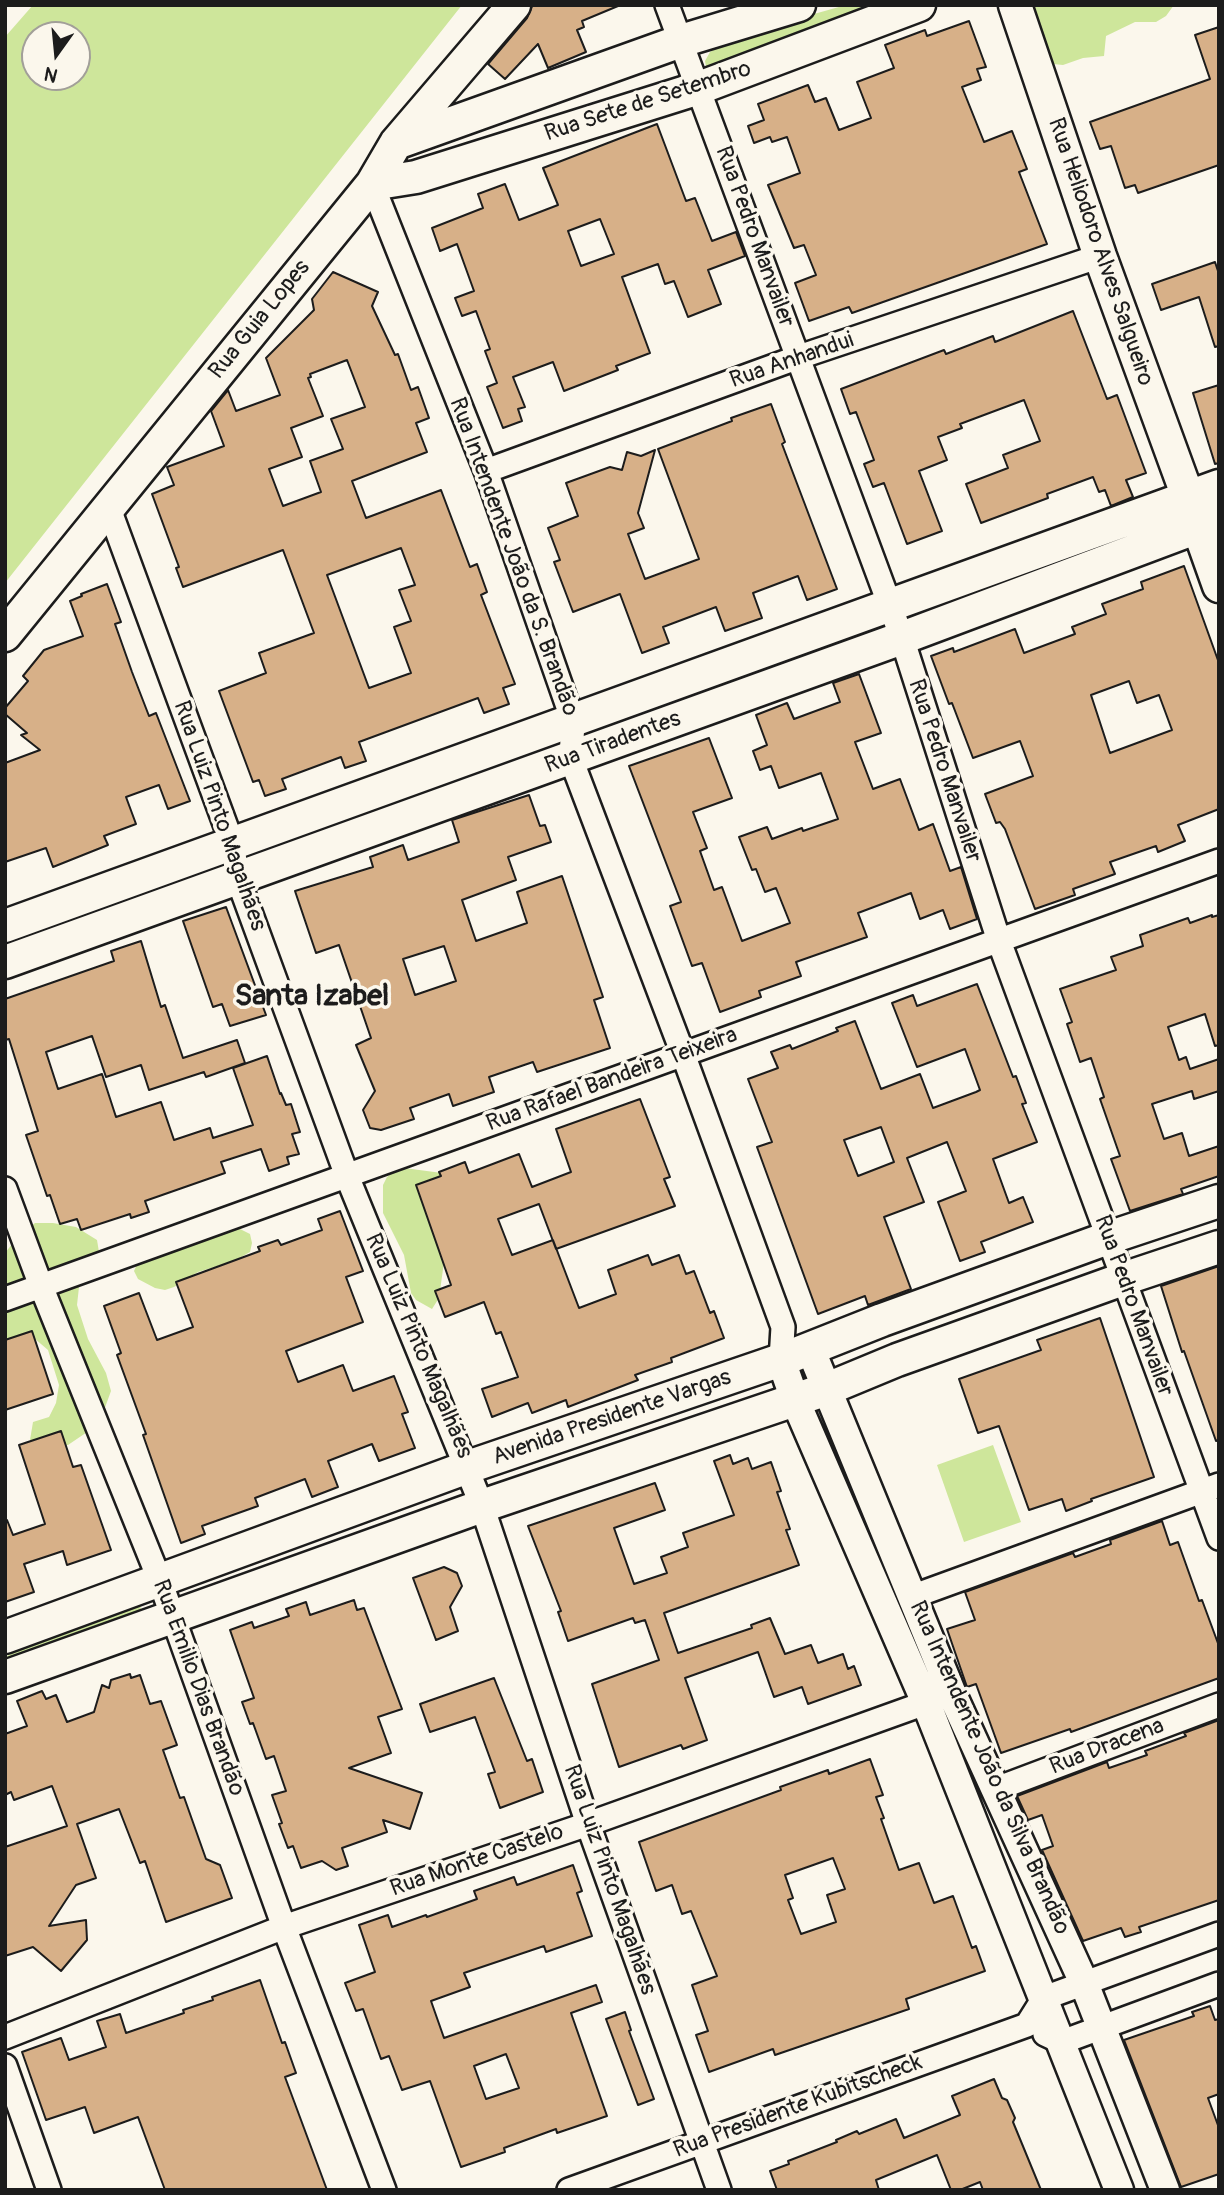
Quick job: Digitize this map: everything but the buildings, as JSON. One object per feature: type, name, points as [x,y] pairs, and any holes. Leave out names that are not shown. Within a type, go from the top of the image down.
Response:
[{"type":"main road","name":"Rua Guia Lopes","points":[[5,635],[372,184],[396,143],[514,5]]},
{"type":"main road","name":"Rua Sete de Setembro","points":[[396,143],[681,41],[799,5]]},
{"type":"main road","name":"Rua Sete de Setembro","points":[[372,184],[416,177],[699,88],[919,5]]},
{"type":"main road","name":"Rua Heliodoro Alves Salgueiro","points":[[1014,5],[1100,256],[1188,497]]},
{"type":"main road","name":"Rua Tiradentes","points":[[5,926],[1219,485]]},
{"type":"main road","points":[[1188,497],[1179,502],[1175,513],[1179,523],[1188,528],[1208,523],[1219,586]]},
{"type":"main road","name":"Rua Tiradentes","points":[[5,962],[902,638],[1208,523]]},
{"type":"main road","name":"Avenida Presidente Vargas","points":[[5,1637],[468,1468],[781,1360],[1108,1238],[1219,1201]]},
{"type":"main road","name":"Avenida Presidente Vargas","points":[[5,1677],[482,1506],[796,1400],[897,1360],[1219,1247]]},
{"type":"street","name":"Rua Pedro Manvailer","points":[[667,5],[902,638],[999,941],[1123,1279],[1210,1489],[1219,1538]]},
{"type":"street","name":"Rua Intendente João da S. Brandão","points":[[372,184],[486,471],[573,721],[570,759],[683,1054],[783,1327],[781,1360]]},
{"type":"street","name":"Rua Anhandui","points":[[486,471],[799,357],[1100,256]]},
{"type":"street","name":"Rua Luiz Pinto Magalhães","points":[[108,506],[232,843],[238,878],[347,1176],[482,1506],[588,1824],[719,2190]]},
{"type":"street","name":"Rua Rafael Bandeira Teixeira","points":[[5,1299],[1219,861]]},
{"type":"street","name":"Rua Emilio Dias Brandão","points":[[5,1189],[41,1286],[160,1581],[284,1927],[384,2190]]},
{"type":"street","points":[[783,1327],[810,1348]]},
{"type":"street","name":"Rua Intendente João da Silva Brandão","points":[[810,1348],[952,1694],[1084,1983],[1166,2190]]},
{"type":"street","name":"Rua Intendente João da Silva Brandão","points":[[781,1360],[926,1703],[1119,2190]]},
{"type":"street","points":[[914,1596],[1210,1489]]},
{"type":"street","name":"Rua Monte Castelo","points":[[5,2038],[284,1927],[588,1824],[952,1694]]},
{"type":"street","name":"Rua Dracena","points":[[996,1789],[1219,1705]]},
{"type":"street","points":[[1219,1934],[1044,1998],[1027,2025],[1062,2042],[1219,1984]]},
{"type":"street","name":"Rua Presidente Kubitscheck","points":[[569,2190],[1027,2025]]},
{"type":"street","points":[[5,2066],[49,2190]]},
{"type":"green space","points":[[33,5],[462,5],[5,583],[5,37]]},
{"type":"green space","points":[[846,5],[924,5],[707,72],[705,61],[710,52],[719,46]]},
{"type":"green space","points":[[1030,5],[1174,5],[1166,16],[1156,22],[1135,22],[1106,36],[1104,56],[1083,58],[1063,65],[1053,64],[1039,46]]},
{"type":"green space","points":[[404,1168],[442,1173],[444,1262],[439,1298],[432,1309],[416,1300],[411,1293],[404,1255],[383,1213],[383,1185],[394,1171]]},
{"type":"green space","points":[[35,1223],[76,1227],[97,1240],[100,1258],[79,1287],[77,1305],[88,1339],[106,1373],[111,1391],[99,1424],[68,1445],[48,1445],[30,1440],[33,1422],[49,1417],[56,1403],[59,1385],[48,1350],[34,1338],[5,1348],[5,1253],[20,1234]]},
{"type":"green space","points":[[234,1226],[250,1234],[252,1243],[250,1252],[234,1261],[198,1272],[165,1290],[138,1279],[134,1271],[138,1262]]},
{"type":"green space","points":[[993,1445],[1021,1522],[964,1542],[937,1465]]},
{"type":"green space","points":[[132,1601],[140,1606],[143,1614],[11,1665],[5,1660],[10,1652],[27,1646],[33,1639]]},
{"type":"district","name":"Santa Izabel","points":[[312,997]]}]
